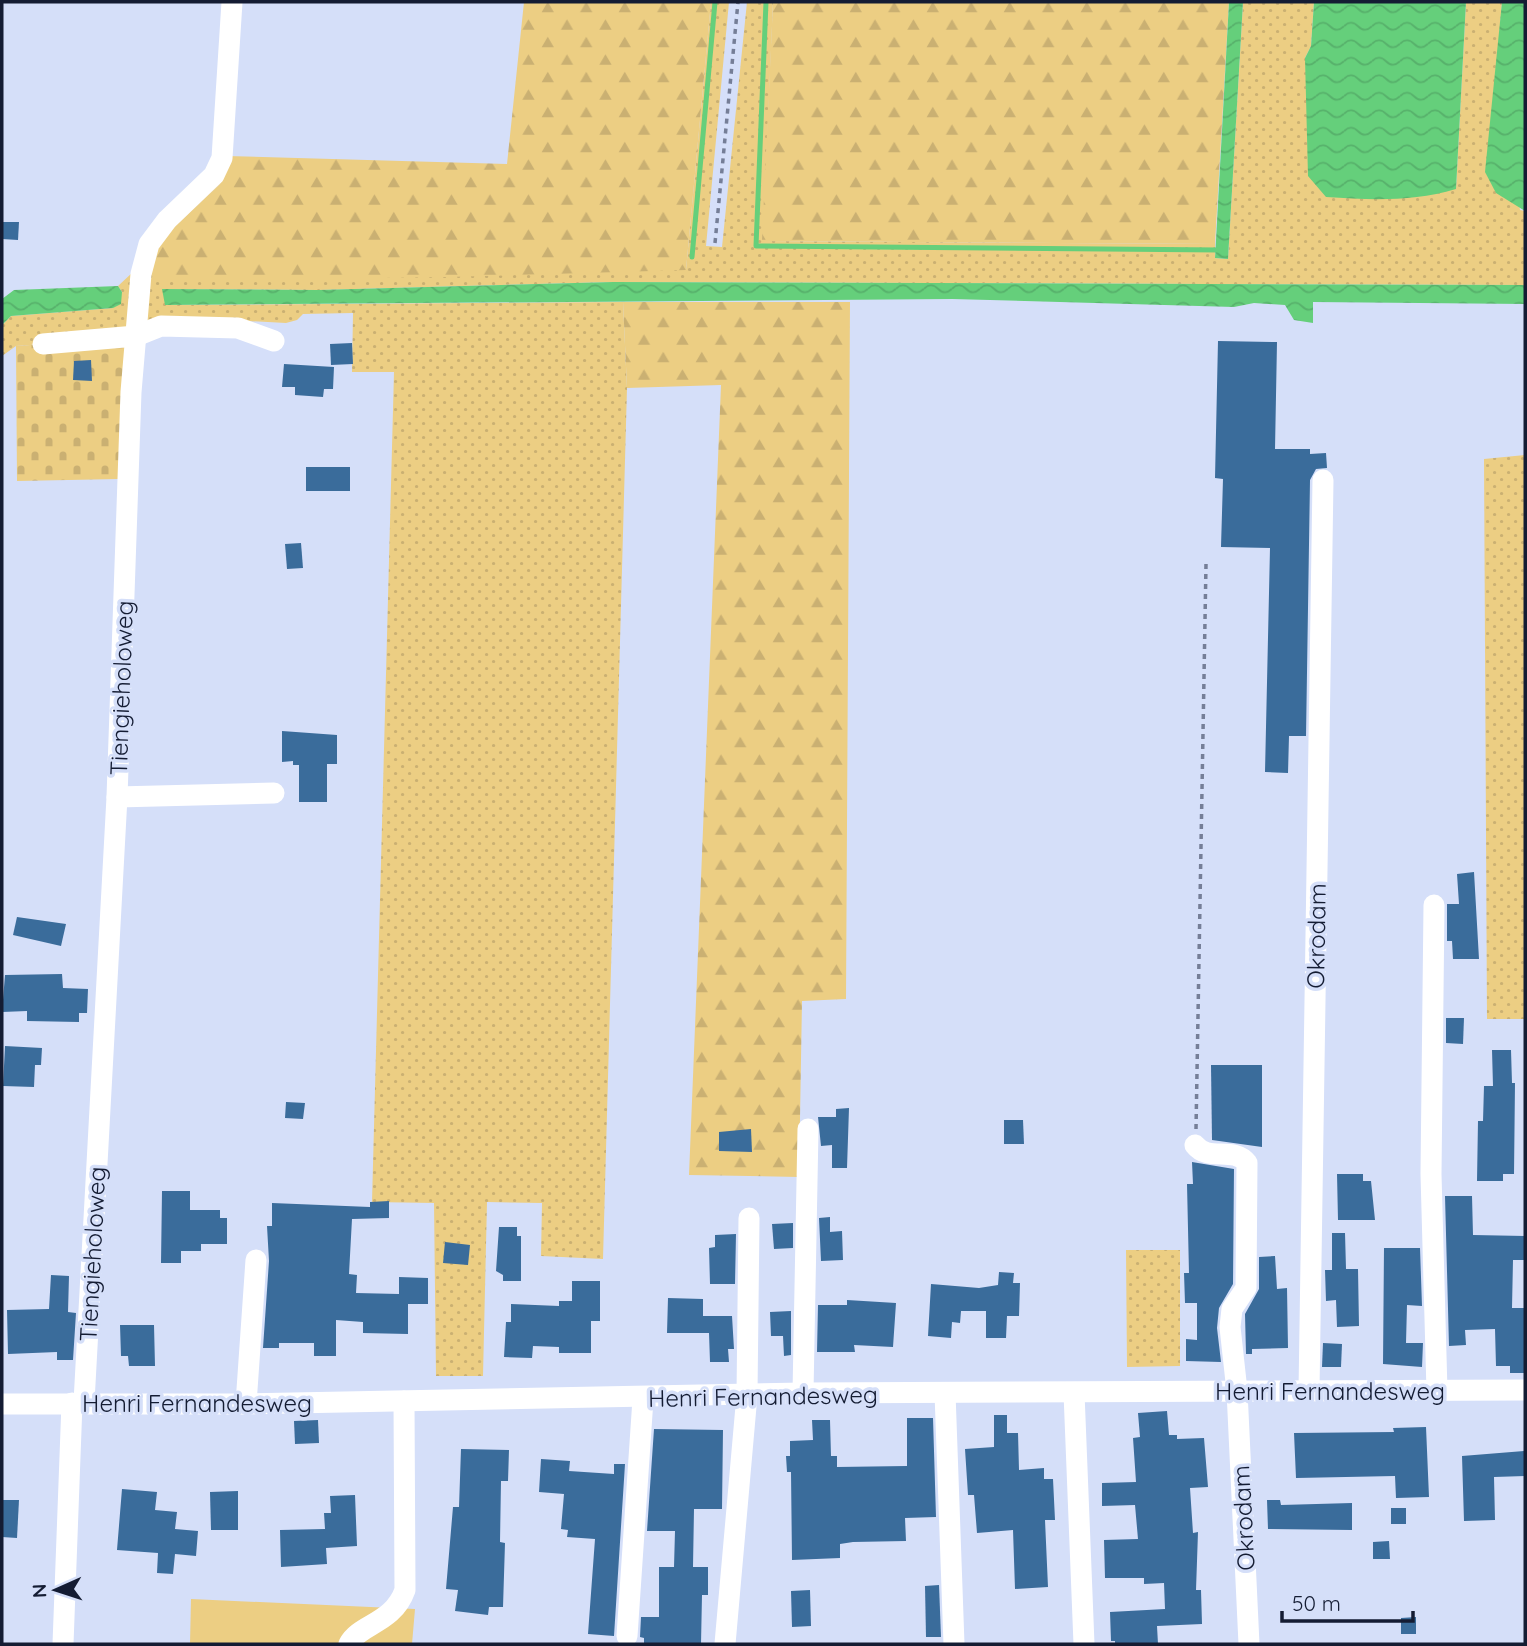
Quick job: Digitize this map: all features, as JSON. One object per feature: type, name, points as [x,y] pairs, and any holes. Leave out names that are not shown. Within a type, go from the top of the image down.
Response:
[{"type":"street","name":"Tiengieholoweg","points":[[63,1644],[117,797],[131,392],[141,274],[149,244],[167,220],[214,175],[222,158],[232,2]]},
{"type":"street","points":[[43,344],[136,336],[161,326],[245,330],[274,341]]},
{"type":"street","name":"Okrodam","points":[[1309,1391],[1323,480]]},
{"type":"street","points":[[117,797],[274,793]]},
{"type":"street","points":[[1434,905],[1431,1174],[1437,1391]]},
{"type":"street","points":[[803,1393],[808,1129]]},
{"type":"street","name":"Okrodam","points":[[1195,1145],[1204,1153],[1237,1154],[1247,1163],[1246,1288],[1232,1309],[1230,1327],[1237,1391],[1249,1644]]},
{"type":"street","points":[[725,1644],[747,1395],[749,1218]]},
{"type":"street","points":[[246,1404],[256,1259]]},
{"type":"street","name":"Henri Fernandesweg","points":[[2,1404],[643,1399],[803,1393],[1525,1390]]},
{"type":"street","points":[[1074,1392],[1084,1644]]},
{"type":"street","points":[[945,1393],[954,1644]]},
{"type":"street","points":[[627,1636],[643,1399]]},
{"type":"street","points":[[349,1644],[355,1636],[391,1614],[405,1590],[404,1401]]},
{"type":"path","points":[[715,243],[738,2]]},
{"type":"path","points":[[1195,1145],[1206,564]]},
{"type":"green space","points":[[524,2],[711,2],[686,270],[164,281],[153,275],[155,256],[172,229],[220,184],[226,156],[507,164]]},
{"type":"green space","points":[[711,2],[729,2],[706,246],[722,247],[747,2],[773,2],[763,241],[1215,244],[1215,258],[1228,259],[1243,2],[1314,2],[1311,46],[1305,58],[1456,189],[1466,2],[1502,2],[1498,52],[1520,210],[1525,211],[1525,285],[613,282],[318,290],[163,289],[166,305],[623,302],[627,388],[603,1259],[541,1256],[542,1203],[487,1202],[483,1376],[436,1376],[434,1203],[372,1202],[394,372],[352,372],[353,313],[303,314],[297,320],[286,323],[172,317],[141,323],[150,254],[224,166],[220,184],[172,229],[686,270]]},
{"type":"green space","points":[[773,2],[1229,2],[1215,244],[762,241]]},
{"type":"green space","points":[[133,272],[129,338],[16,346],[2,356],[2,325],[11,316],[113,308],[122,292],[118,286]]},
{"type":"green space","points":[[623,302],[850,302],[846,999],[802,1001],[799,1177],[689,1175],[721,385],[627,388]]},
{"type":"green space","points":[[129,338],[119,479],[17,481],[16,346]]},
{"type":"green space","points":[[1525,455],[1525,1019],[1487,1019],[1484,459]]},
{"type":"green space","points":[[1126,1250],[1180,1250],[1180,1366],[1127,1367]]},
{"type":"green space","points":[[191,1599],[415,1609],[412,1644],[190,1644]]},
{"type":"water","points":[[1229,2],[1243,2],[1228,259],[1215,258]]},
{"type":"water","points":[[1314,2],[1466,2],[1456,189],[1407,198],[1326,197],[1308,176],[1305,58],[1311,46]]},
{"type":"water","points":[[1502,2],[1525,2],[1525,211],[1496,193],[1485,172]]},
{"type":"water","points":[[613,282],[1525,285],[1525,304],[1313,302],[1313,323],[1294,320],[1285,305],[1254,303],[1234,307],[952,299],[165,305],[162,289],[318,290]]},
{"type":"water","points":[[118,286],[122,292],[121,304],[113,308],[11,316],[2,325],[2,299],[14,290]]},
{"type":"building","points":[[2,222],[19,222],[18,240],[2,239]]},
{"type":"building","points":[[1218,341],[1277,342],[1275,449],[1310,449],[1310,454],[1326,453],[1327,468],[1316,469],[1310,480],[1306,736],[1289,736],[1288,773],[1265,772],[1270,548],[1221,547],[1223,479],[1215,478]]},
{"type":"building","points":[[352,343],[353,364],[331,365],[330,344]]},
{"type":"building","points":[[91,360],[92,381],[73,380],[74,361]]},
{"type":"building","points":[[284,364],[334,367],[333,389],[324,389],[323,397],[295,395],[295,387],[282,387]]},
{"type":"building","points":[[306,467],[350,467],[350,491],[306,491]]},
{"type":"building","points":[[301,543],[303,568],[287,569],[285,544]]},
{"type":"building","points":[[282,731],[337,735],[337,764],[327,764],[327,802],[299,802],[299,765],[293,765],[293,761],[282,762]]},
{"type":"building","points":[[1474,872],[1479,959],[1453,959],[1452,941],[1447,941],[1447,904],[1459,904],[1457,874]]},
{"type":"building","points":[[17,917],[66,924],[61,946],[13,935]]},
{"type":"building","points":[[62,974],[63,988],[88,989],[87,1013],[79,1013],[79,1022],[27,1021],[27,1011],[2,1012],[5,975]]},
{"type":"building","points":[[1446,1018],[1464,1018],[1463,1044],[1446,1043]]},
{"type":"building","points":[[5,1046],[42,1048],[41,1065],[35,1065],[34,1087],[3,1086]]},
{"type":"building","points":[[1492,1050],[1511,1050],[1512,1083],[1515,1083],[1514,1174],[1503,1174],[1503,1181],[1477,1181],[1478,1121],[1483,1121],[1484,1086],[1493,1086]]},
{"type":"building","points":[[1211,1065],[1262,1065],[1262,1147],[1212,1140]]},
{"type":"building","points":[[286,1102],[305,1103],[303,1119],[285,1118]]},
{"type":"building","points":[[849,1108],[847,1168],[832,1168],[832,1145],[821,1146],[818,1117],[836,1117],[836,1109]]},
{"type":"building","points":[[1004,1120],[1023,1120],[1024,1144],[1004,1144]]},
{"type":"building","points":[[751,1129],[752,1152],[719,1151],[719,1132]]},
{"type":"building","points":[[1192,1162],[1234,1169],[1233,1284],[1219,1308],[1217,1328],[1221,1362],[1186,1361],[1186,1339],[1197,1340],[1197,1303],[1185,1303],[1184,1273],[1189,1273],[1187,1184],[1193,1184]]},
{"type":"building","points":[[1337,1174],[1363,1174],[1363,1181],[1371,1181],[1375,1220],[1338,1220]]},
{"type":"building","points":[[162,1191],[190,1191],[190,1210],[220,1210],[220,1218],[227,1218],[227,1244],[201,1244],[201,1251],[181,1251],[181,1263],[161,1263]]},
{"type":"building","points":[[1445,1196],[1472,1196],[1473,1235],[1525,1236],[1525,1260],[1513,1260],[1512,1308],[1525,1308],[1524,1373],[1510,1373],[1510,1366],[1496,1366],[1495,1329],[1465,1330],[1466,1345],[1449,1346]]},
{"type":"building","points":[[389,1201],[389,1218],[352,1219],[349,1274],[357,1275],[356,1293],[399,1294],[399,1277],[428,1278],[428,1304],[408,1304],[408,1334],[363,1333],[363,1322],[336,1320],[336,1356],[314,1356],[314,1343],[279,1343],[279,1348],[263,1348],[269,1261],[267,1226],[272,1226],[272,1203],[370,1207],[370,1202]]},
{"type":"building","points":[[830,1217],[830,1232],[842,1231],[843,1260],[821,1261],[819,1218]]},
{"type":"building","points":[[793,1223],[793,1248],[774,1249],[772,1224]]},
{"type":"building","points":[[499,1227],[517,1227],[517,1236],[521,1236],[521,1281],[503,1281],[503,1275],[496,1271]]},
{"type":"building","points":[[1332,1233],[1345,1233],[1346,1269],[1358,1269],[1359,1326],[1337,1327],[1336,1300],[1326,1301],[1325,1270],[1332,1270]]},
{"type":"building","points":[[736,1234],[735,1284],[710,1284],[709,1248],[715,1247],[715,1235]]},
{"type":"building","points":[[445,1242],[470,1245],[468,1265],[443,1263]]},
{"type":"building","points":[[1384,1248],[1420,1248],[1422,1306],[1407,1305],[1406,1343],[1423,1343],[1422,1367],[1383,1364]]},
{"type":"building","points":[[1275,1256],[1277,1289],[1287,1288],[1288,1348],[1252,1349],[1252,1354],[1246,1354],[1245,1314],[1259,1289],[1259,1257]]},
{"type":"building","points":[[999,1272],[1014,1273],[1013,1283],[1020,1283],[1019,1316],[1007,1316],[1006,1338],[986,1338],[986,1311],[961,1311],[960,1323],[952,1322],[951,1338],[928,1336],[931,1284],[979,1288],[998,1285]]},
{"type":"building","points":[[51,1275],[69,1276],[68,1312],[76,1313],[73,1360],[57,1360],[57,1352],[8,1354],[7,1310],[49,1309]]},
{"type":"building","points":[[572,1281],[600,1281],[600,1321],[591,1321],[591,1353],[559,1353],[559,1347],[533,1346],[532,1358],[504,1357],[506,1322],[511,1322],[511,1304],[559,1306],[559,1301],[572,1301]]},
{"type":"building","points":[[668,1298],[703,1299],[703,1316],[732,1316],[734,1349],[728,1349],[729,1362],[710,1362],[709,1333],[667,1333]]},
{"type":"building","points":[[847,1300],[896,1303],[893,1347],[854,1345],[855,1352],[817,1352],[818,1305],[847,1305]]},
{"type":"building","points":[[791,1311],[791,1355],[784,1356],[783,1336],[771,1336],[770,1312]]},
{"type":"building","points":[[120,1325],[154,1325],[155,1366],[129,1366],[128,1356],[121,1356]]},
{"type":"building","points":[[1323,1343],[1342,1344],[1341,1367],[1322,1367]]},
{"type":"building","points":[[1167,1411],[1169,1435],[1177,1435],[1177,1439],[1204,1438],[1208,1487],[1190,1488],[1193,1533],[1198,1532],[1196,1590],[1201,1590],[1202,1624],[1157,1626],[1158,1644],[1115,1644],[1115,1641],[1111,1641],[1110,1612],[1165,1609],[1164,1583],[1144,1584],[1144,1578],[1105,1578],[1104,1540],[1138,1539],[1135,1505],[1102,1506],[1102,1483],[1136,1482],[1133,1438],[1140,1437],[1138,1413]]},
{"type":"building","points":[[994,1415],[1007,1415],[1007,1433],[1018,1433],[1019,1470],[1044,1468],[1044,1479],[1053,1479],[1055,1520],[1045,1520],[1048,1587],[1015,1589],[1013,1530],[977,1533],[974,1495],[968,1495],[965,1449],[994,1447]]},
{"type":"building","points":[[907,1418],[933,1418],[936,1517],[905,1518],[906,1541],[840,1544],[840,1558],[792,1560],[791,1472],[787,1472],[786,1456],[790,1456],[790,1441],[813,1440],[812,1420],[830,1420],[831,1456],[837,1456],[837,1467],[907,1466]]},
{"type":"building","points":[[318,1420],[319,1443],[295,1444],[294,1421]]},
{"type":"building","points":[[1426,1427],[1429,1497],[1396,1498],[1395,1476],[1296,1478],[1294,1433],[1394,1432],[1393,1428]]},
{"type":"building","points":[[654,1429],[723,1430],[722,1509],[694,1509],[693,1567],[708,1567],[708,1595],[702,1595],[701,1644],[644,1643],[644,1638],[640,1637],[641,1617],[659,1617],[659,1567],[674,1567],[675,1531],[647,1531]]},
{"type":"building","points":[[461,1449],[509,1450],[508,1481],[501,1481],[500,1542],[505,1543],[503,1607],[489,1607],[488,1615],[455,1611],[458,1590],[446,1589],[453,1507],[459,1507]]},
{"type":"building","points":[[1524,1451],[1525,1476],[1494,1477],[1495,1520],[1464,1521],[1462,1456]]},
{"type":"building","points":[[541,1459],[570,1461],[569,1471],[614,1474],[614,1464],[625,1464],[614,1636],[588,1634],[595,1539],[567,1537],[568,1530],[561,1529],[564,1494],[539,1492]]},
{"type":"building","points":[[122,1489],[157,1492],[155,1510],[177,1512],[175,1529],[198,1531],[196,1556],[175,1554],[173,1574],[157,1573],[158,1553],[117,1550]]},
{"type":"building","points":[[238,1491],[238,1530],[211,1530],[210,1492]]},
{"type":"building","points":[[355,1495],[357,1546],[326,1548],[327,1564],[281,1567],[280,1530],[325,1529],[324,1513],[331,1513],[330,1496]]},
{"type":"building","points":[[2,1500],[19,1500],[17,1538],[2,1537]]},
{"type":"building","points":[[1267,1500],[1280,1500],[1281,1505],[1352,1503],[1352,1530],[1268,1529]]},
{"type":"building","points":[[1391,1508],[1406,1508],[1406,1524],[1391,1524]]},
{"type":"building","points":[[1389,1541],[1390,1559],[1373,1559],[1373,1542]]},
{"type":"building","points":[[939,1585],[941,1637],[926,1637],[925,1586]]},
{"type":"building","points":[[810,1590],[811,1626],[792,1627],[791,1591]]},
{"type":"building","points":[[1416,1617],[1416,1634],[1401,1634],[1401,1618]]},
{"type":"waterway","points":[[692,257],[715,2]]},
{"type":"waterway","points":[[766,2],[756,246],[1220,250],[1220,247]]}]
